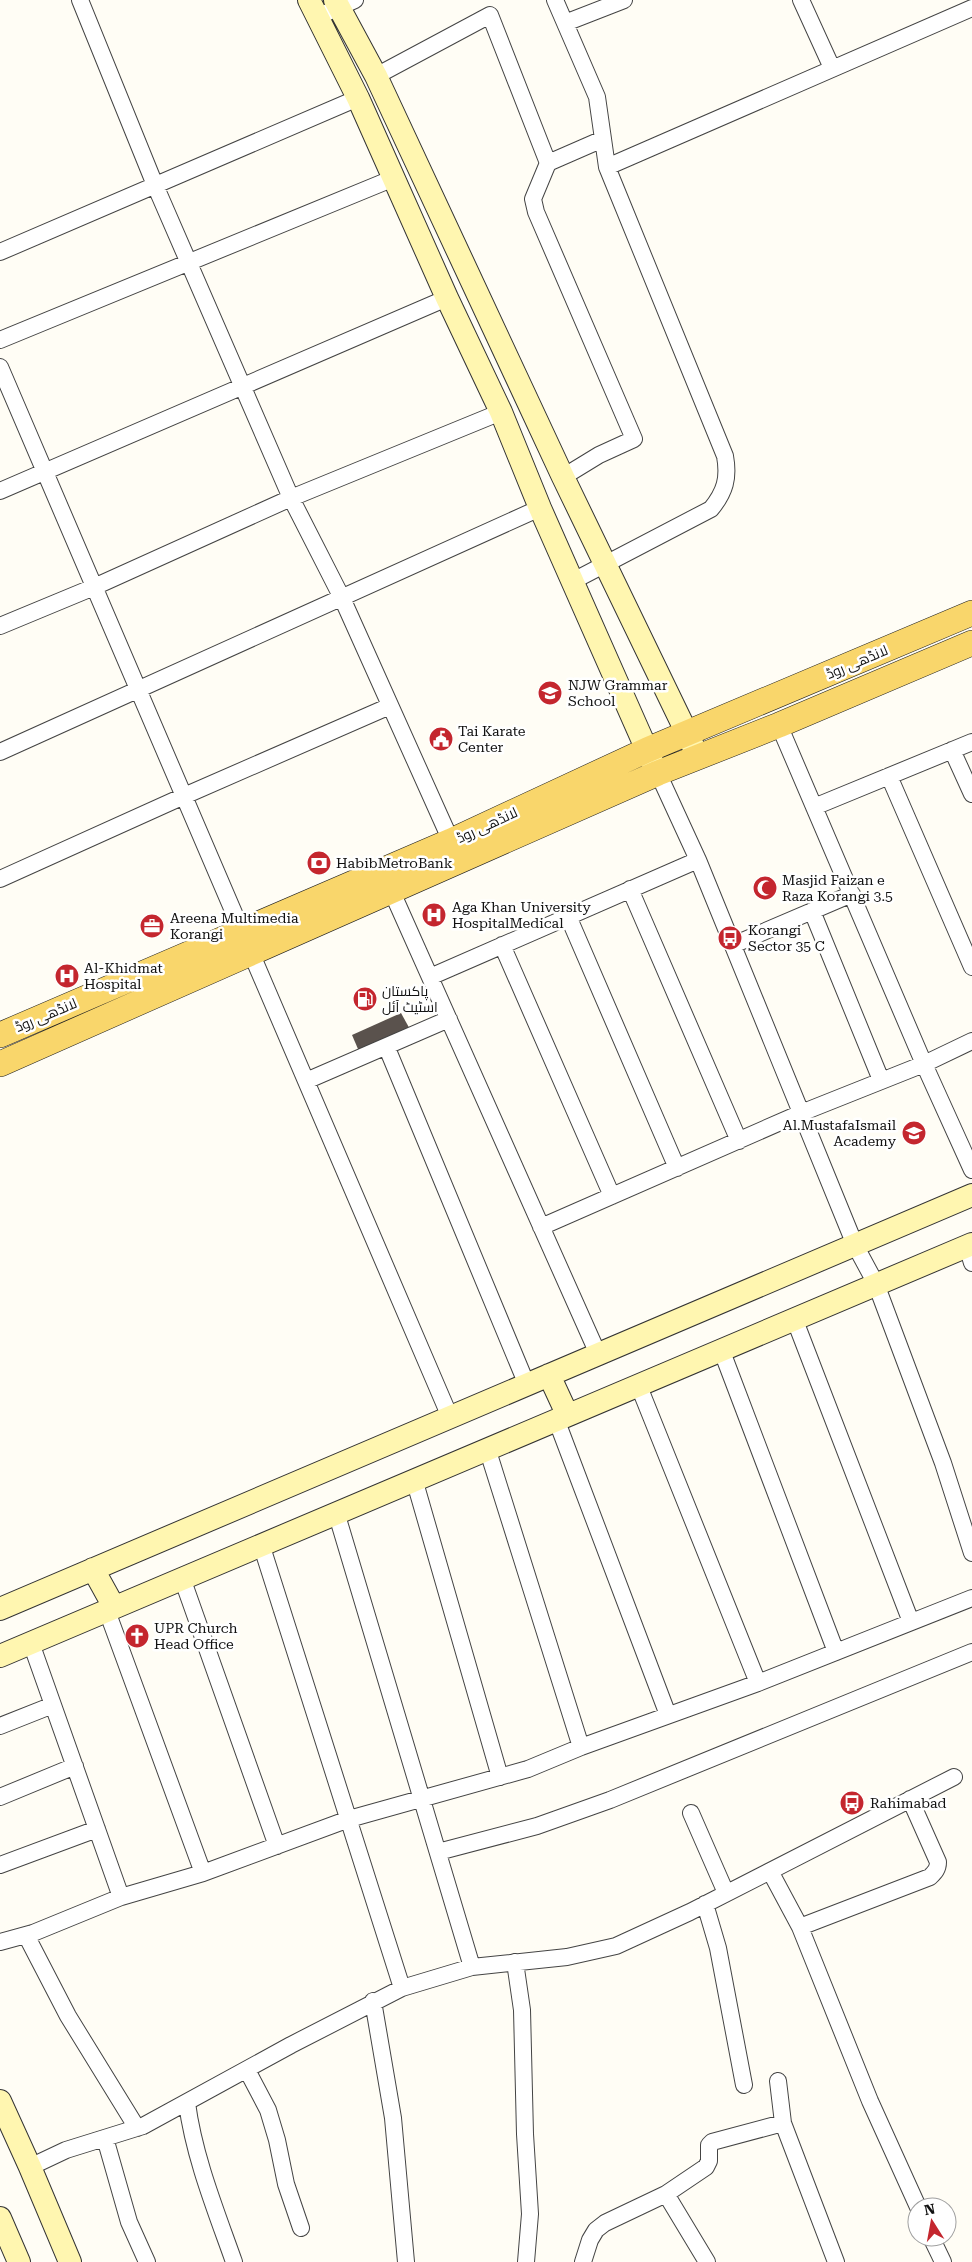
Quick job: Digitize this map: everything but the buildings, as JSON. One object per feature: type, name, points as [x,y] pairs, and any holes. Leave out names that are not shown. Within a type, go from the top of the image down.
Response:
[{"type":"main road","name":"لانڈھی روڈ","points":[[0,1064],[452,841],[647,750],[972,613]]},
{"type":"main road","name":"لانڈھی روڈ","points":[[0,1035],[246,942],[392,892],[658,773],[779,725],[972,643]]},
{"type":"street","points":[[80,0],[156,185],[291,498],[342,598],[452,841]]},
{"type":"street","points":[[555,0],[597,97],[607,167],[725,456],[728,473],[720,498],[711,509],[573,581]]},
{"type":"street","points":[[565,23],[624,0]]},
{"type":"street","points":[[801,0],[832,68]]},
{"type":"street","points":[[698,758],[563,477],[343,3],[313,9],[358,98],[447,298],[501,412],[540,508],[698,860],[855,1246],[876,1284],[944,1463],[972,1553]]},
{"type":"street","points":[[607,167],[972,8]]},
{"type":"street","points":[[376,76],[490,15],[548,163]]},
{"type":"street","points":[[0,252],[358,98]]},
{"type":"street","points":[[563,477],[599,455],[634,439],[536,212],[533,199],[548,163],[603,139]]},
{"type":"street","points":[[0,340],[394,178]]},
{"type":"street","points":[[0,491],[447,298]]},
{"type":"street","points":[[0,367],[450,1416]]},
{"type":"street","points":[[0,626],[94,587],[291,498],[501,412]]},
{"type":"street","points":[[0,752],[540,508]]},
{"type":"street","points":[[0,879],[390,706]]},
{"type":"street","points":[[779,725],[924,1064],[972,1170]]},
{"type":"street","points":[[814,807],[972,742]]},
{"type":"street","points":[[952,750],[972,794]]},
{"type":"street","points":[[889,776],[972,967]]},
{"type":"street","points":[[430,977],[698,860]]},
{"type":"street","points":[[630,889],[739,1141]]},
{"type":"street","points":[[392,892],[598,1354]]},
{"type":"street","points":[[733,945],[852,894]]},
{"type":"street","points":[[812,911],[881,1080]]},
{"type":"street","points":[[568,916],[677,1168]]},
{"type":"street","points":[[502,945],[612,1196]]},
{"type":"street","points":[[306,1081],[387,1048],[449,1019]]},
{"type":"street","points":[[541,1227],[801,1113],[924,1064],[972,1041]]},
{"type":"street","points":[[387,1048],[527,1385]]},
{"type":"street","points":[[0,1609],[972,1195]]},
{"type":"street","points":[[0,1656],[794,1318],[876,1284],[970,1251]]},
{"type":"street","points":[[794,1318],[911,1622]]},
{"type":"street","points":[[721,1350],[836,1652]]},
{"type":"street","points":[[549,1375],[561,1417],[668,1715]]},
{"type":"street","points":[[638,1384],[758,1683]]},
{"type":"street","points":[[487,1448],[581,1747]]},
{"type":"street","points":[[414,1479],[500,1777]]},
{"type":"street","points":[[336,1512],[472,1967]]},
{"type":"street","points":[[261,1544],[402,1988]]},
{"type":"street","points":[[93,1569],[110,1609],[203,1873]]},
{"type":"street","points":[[182,1578],[277,1846]]},
{"type":"street","points":[[0,1942],[26,1935],[121,1897],[203,1873],[349,1819],[528,1769],[581,1747],[758,1683],[972,1598]]},
{"type":"street","points":[[31,1643],[121,1897]]},
{"type":"street","points":[[438,1852],[538,1826],[610,1800],[972,1652]]},
{"type":"street","points":[[0,1726],[53,1705]]},
{"type":"street","points":[[0,1797],[75,1766]]},
{"type":"street","points":[[30,2166],[66,2150],[137,2128],[187,2103],[373,2001],[402,1988],[472,1967],[567,1957],[616,1946],[705,1904],[954,1777]]},
{"type":"street","points":[[800,1927],[930,1877],[934,1873],[938,1867],[938,1862],[910,1799]]},
{"type":"street","points":[[691,1813],[726,1893]]},
{"type":"street","points":[[0,1865],[97,1829]]},
{"type":"street","points":[[770,1871],[800,1927],[870,2101],[913,2197]]},
{"type":"street","points":[[705,1904],[718,1948],[744,2085]]},
{"type":"street","points":[[26,1935],[68,2016],[137,2128]]},
{"type":"street","points":[[515,1962],[522,2010],[525,2134],[530,2214],[526,2262]]},
{"type":"street","points":[[373,2001],[393,2118],[406,2262]]},
{"type":"street","points":[[247,2070],[268,2110],[277,2140],[286,2184],[301,2228]]},
{"type":"street","points":[[778,2081],[783,2123],[836,2262]]},
{"type":"street","points":[[0,2101],[30,2166],[70,2262]]},
{"type":"street","points":[[187,2103],[189,2120],[215,2208],[234,2262]]},
{"type":"street","points":[[583,2262],[590,2240],[596,2230],[605,2223],[666,2194],[706,2167],[710,2161],[709,2145],[712,2142],[783,2123]]},
{"type":"street","points":[[105,2138],[129,2222],[147,2262]]},
{"type":"street","points":[[666,2194],[707,2262]]},
{"type":"street","points":[[0,2218],[19,2262]]},
{"type":"street","points":[[935,2247],[942,2262]]},
{"type":"place","name":"NJW Grammar School","points":[[550,693]]},
{"type":"place","name":"Tai Karate Center","points":[[441,739]]},
{"type":"place","name":"HabibMetroBank","points":[[319,863]]},
{"type":"place","name":"Masjid Faizan e Raza Korangi 3.5","points":[[765,888]]},
{"type":"place","name":"Aga Khan University HospitalMedical","points":[[434,915]]},
{"type":"place","name":"Areena Multimedia Korangi","points":[[152,926]]},
{"type":"place","name":"Korangi Sector 35 C","points":[[730,938]]},
{"type":"place","name":"Al-Khidmat Hospital","points":[[67,976]]},
{"type":"place","name":"پاکستان اسٹیٹ آئل","points":[[365,999]]},
{"type":"place","name":"Al.MustafaIsmail Academy","points":[[914,1133]]},
{"type":"place","name":"UPR Church Head Office","points":[[137,1636]]},
{"type":"place","name":"Rahimabad","points":[[852,1803]]}]
